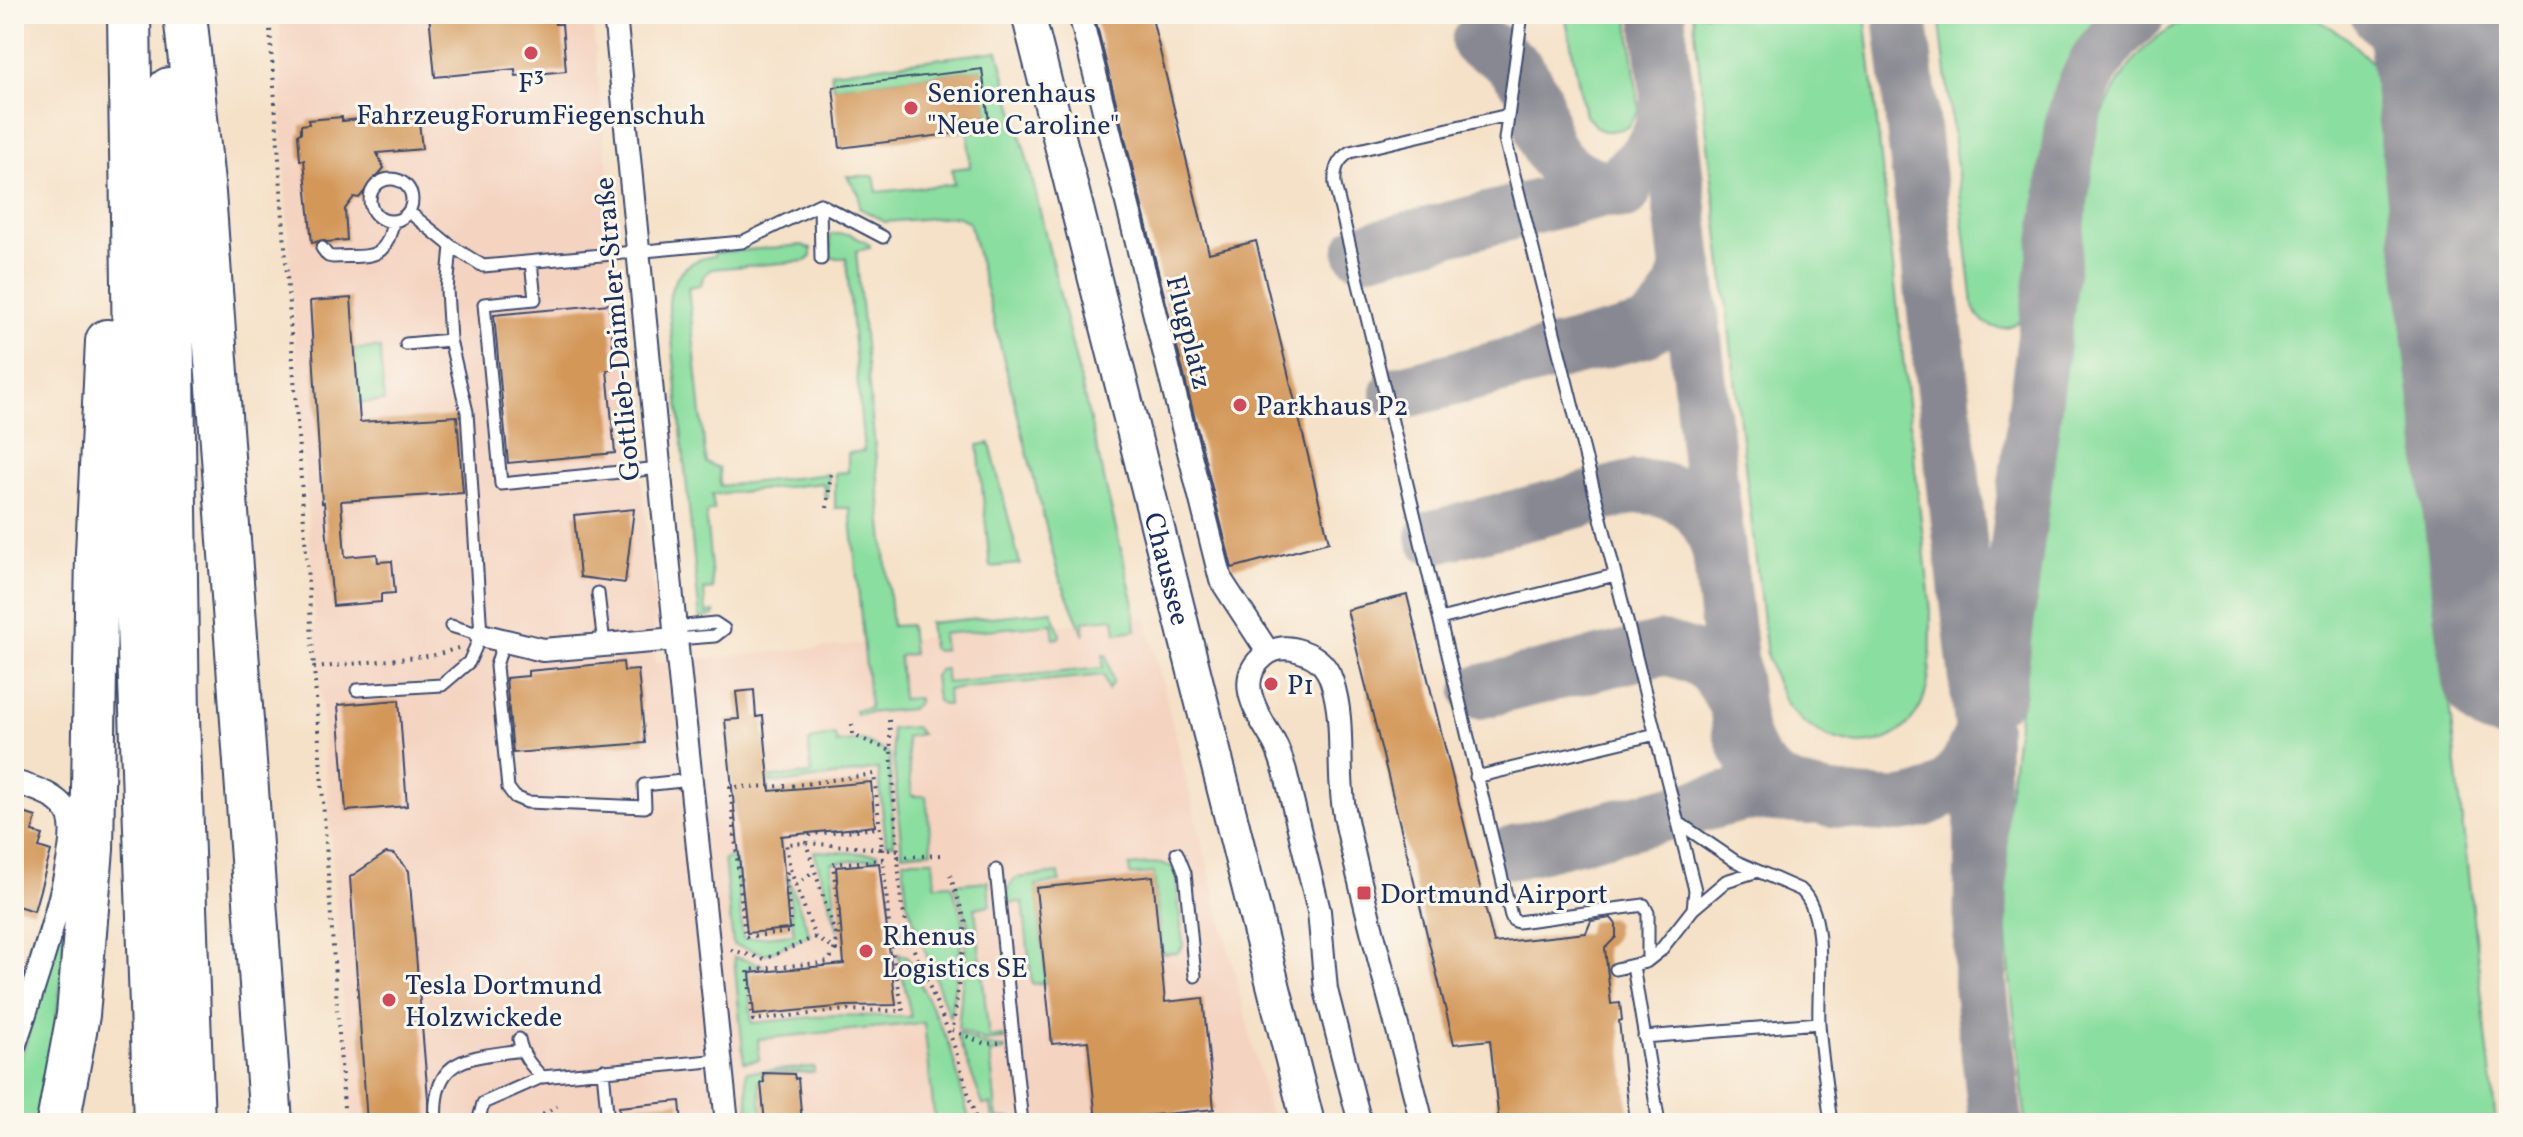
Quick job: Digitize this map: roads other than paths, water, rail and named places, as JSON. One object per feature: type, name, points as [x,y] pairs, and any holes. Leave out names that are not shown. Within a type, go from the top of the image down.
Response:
[{"type":"highway","points":[[129,14],[138,622],[155,1123]]},
{"type":"highway","points":[[169,14],[178,718],[193,1123]]},
{"type":"highway","points":[[185,14],[204,193],[271,1123]]},
{"type":"highway","points":[[58,1123],[78,1015],[92,849],[97,553],[109,296],[129,141]]},
{"type":"main road","name":"Chaussee","points":[[1028,14],[1308,1123]]},
{"type":"street","name":"Gottlieb-Daimler-Straße","points":[[615,14],[675,633],[727,1123]]},
{"type":"street","name":"Flugplatz","points":[[1080,14],[1221,580],[1268,652]]},
{"type":"street","points":[[481,635],[543,650],[675,633]]},
{"type":"street","points":[[1360,1123],[1326,990],[1319,911],[1285,771],[1278,749],[1257,716],[1251,699],[1252,673],[1256,664],[1268,652],[1285,648],[1314,656],[1326,668],[1332,682],[1340,733],[1344,814],[1422,1123]]},
{"type":"street","points":[[14,782],[38,789],[61,803],[70,819],[73,838],[63,885],[14,1047]]},
{"type":"lane","points":[[1522,14],[1505,139],[1679,823],[1695,890],[1693,909]]},
{"type":"lane","points":[[1508,115],[1350,152],[1342,157],[1334,175],[1476,777],[1513,920],[1518,922],[1644,905],[1648,913],[1648,960]]},
{"type":"lane","points":[[387,178],[398,179],[408,185],[413,196],[409,212],[393,221],[384,220],[373,212],[369,195],[378,182],[387,178]]},
{"type":"lane","points":[[409,212],[451,246],[483,266],[742,242],[820,204]]},
{"type":"lane","points":[[820,204],[883,237]]},
{"type":"lane","points":[[820,204],[821,259]]},
{"type":"lane","points":[[322,248],[333,257],[377,254],[388,245],[393,221]]},
{"type":"lane","points":[[357,690],[442,685],[469,662],[481,635],[467,412],[450,340],[447,290],[451,246]]},
{"type":"lane","points":[[531,262],[535,299],[484,304],[501,484],[660,468]]},
{"type":"lane","points":[[406,344],[450,340]]},
{"type":"lane","points":[[1440,619],[1615,575]]},
{"type":"lane","points":[[598,593],[604,644]]},
{"type":"lane","points":[[451,626],[481,635]]},
{"type":"lane","points":[[504,640],[496,666],[508,788],[515,797],[527,802],[645,807],[644,785],[691,780]]},
{"type":"lane","points":[[1476,777],[1656,734]]},
{"type":"lane","points":[[1679,823],[1716,850],[1801,890],[1813,905],[1819,947],[1819,1023],[1831,1123]]},
{"type":"lane","points":[[1177,853],[1185,873],[1195,976]]},
{"type":"lane","points":[[996,870],[1022,1123]]},
{"type":"lane","points":[[1616,969],[1648,960],[1660,951],[1693,909],[1726,881],[1758,871]]},
{"type":"lane","points":[[1633,966],[1659,1123]]},
{"type":"lane","points":[[1644,1037],[1819,1023]]},
{"type":"lane","points":[[436,1123],[435,1093],[440,1081],[464,1059],[520,1044],[529,1064],[542,1077]]},
{"type":"lane","points":[[478,1123],[483,1103],[542,1077],[721,1060]]},
{"type":"lane","points":[[603,1070],[608,1123]]},
{"type":"place","name":"F³ FahrzeugForumFiegenschuh","points":[[531,53]]},
{"type":"place","name":"Seniorenhaus \"Neue Caroline\"","points":[[911,108]]},
{"type":"place","name":"Parkhaus P2","points":[[1240,405]]},
{"type":"place","name":"P1","points":[[1271,684]]},
{"type":"place","name":"Dortmund Airport","points":[[1364,893]]},
{"type":"place","name":"Rhenus Logistics SE","points":[[866,951]]},
{"type":"place","name":"Tesla Dortmund Holzwickede","points":[[389,1000]]}]
